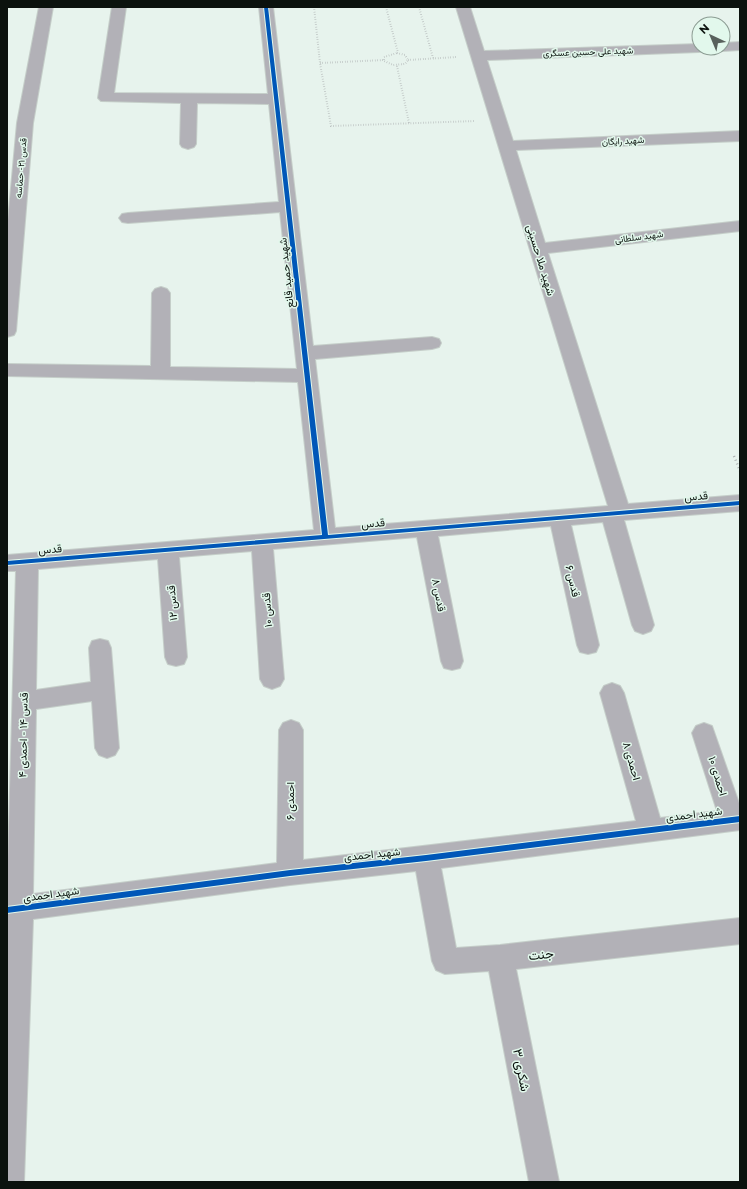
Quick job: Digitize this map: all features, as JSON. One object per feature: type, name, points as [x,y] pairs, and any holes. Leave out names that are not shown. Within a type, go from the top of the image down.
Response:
[{"type":"street","name":"قدس ۲۱- حماسه","points":[[7,331],[13,191],[46,7]]},
{"type":"street","points":[[119,7],[106,98],[277,99]]},
{"type":"street","name":"شهید حمید قانع","points":[[266,7],[325,537]]},
{"type":"street","name":"شهید ملا حسینی","points":[[463,7],[537,249],[615,513],[643,625]]},
{"type":"street","name":"شهید علی حسین عسگری","points":[[477,56],[691,48]]},
{"type":"street","points":[[188,144],[189,98]]},
{"type":"street","points":[[7,124],[25,123]]},
{"type":"street","name":"شهید رایگان","points":[[505,146],[740,136]]},
{"type":"street","points":[[128,218],[288,206]]},
{"type":"street","name":"شهید سلطانی","points":[[537,249],[740,226]]},
{"type":"street","points":[[160,373],[161,293]]},
{"type":"street","points":[[305,353],[432,343]]},
{"type":"street","points":[[7,370],[307,376]]},
{"type":"street","name":"قدس","points":[[17,562],[740,502]]},
{"type":"street","name":"قدس ۶","points":[[559,518],[588,645]]},
{"type":"street","name":"قدس ۸","points":[[426,528],[452,661]]},
{"type":"street","name":"قدس ۱۰","points":[[262,542],[272,679]]},
{"type":"street","name":"قدس ۱۲","points":[[168,550],[176,657]]},
{"type":"street","name":"قدس ۱۴ - احمدی ۴","points":[[9,1182],[8,1151],[15,727],[24,701],[17,562]]},
{"type":"street","points":[[100,648],[107,748]]},
{"type":"street","points":[[24,701],[103,690]]},
{"type":"street","name":"احمدی ۸","points":[[612,693],[651,829]]},
{"type":"street","name":"احمدی ۶","points":[[290,873],[291,730]]},
{"type":"street","name":"احمدی ۱۰","points":[[704,733],[736,820]]},
{"type":"street","name":"شهید احمدی","points":[[13,909],[290,873],[736,820]]},
{"type":"street","name":"جنت","points":[[426,858],[445,961],[500,958],[740,931]]},
{"type":"street","name":"شکری ۳","points":[[500,958],[544,1182]]},
{"type":"path","points":[[314,7],[320,62],[331,126],[497,120]]},
{"type":"path","points":[[386,7],[398,53]]},
{"type":"path","points":[[419,7],[433,58]]},
{"type":"path","points":[[384,60],[384,56],[390,53],[405,55],[408,60]]},
{"type":"path","points":[[384,60],[388,65],[397,66],[405,64],[408,60],[477,56]]},
{"type":"path","points":[[320,62],[384,60]]},
{"type":"path","points":[[397,66],[409,123]]},
{"type":"path","points":[[734,456],[740,471]]},
{"type":"cycle path","points":[[266,7],[325,537]]},
{"type":"cycle path","points":[[7,563],[740,503]]},
{"type":"cycle path","points":[[7,910],[290,873],[426,858],[740,819]]}]
